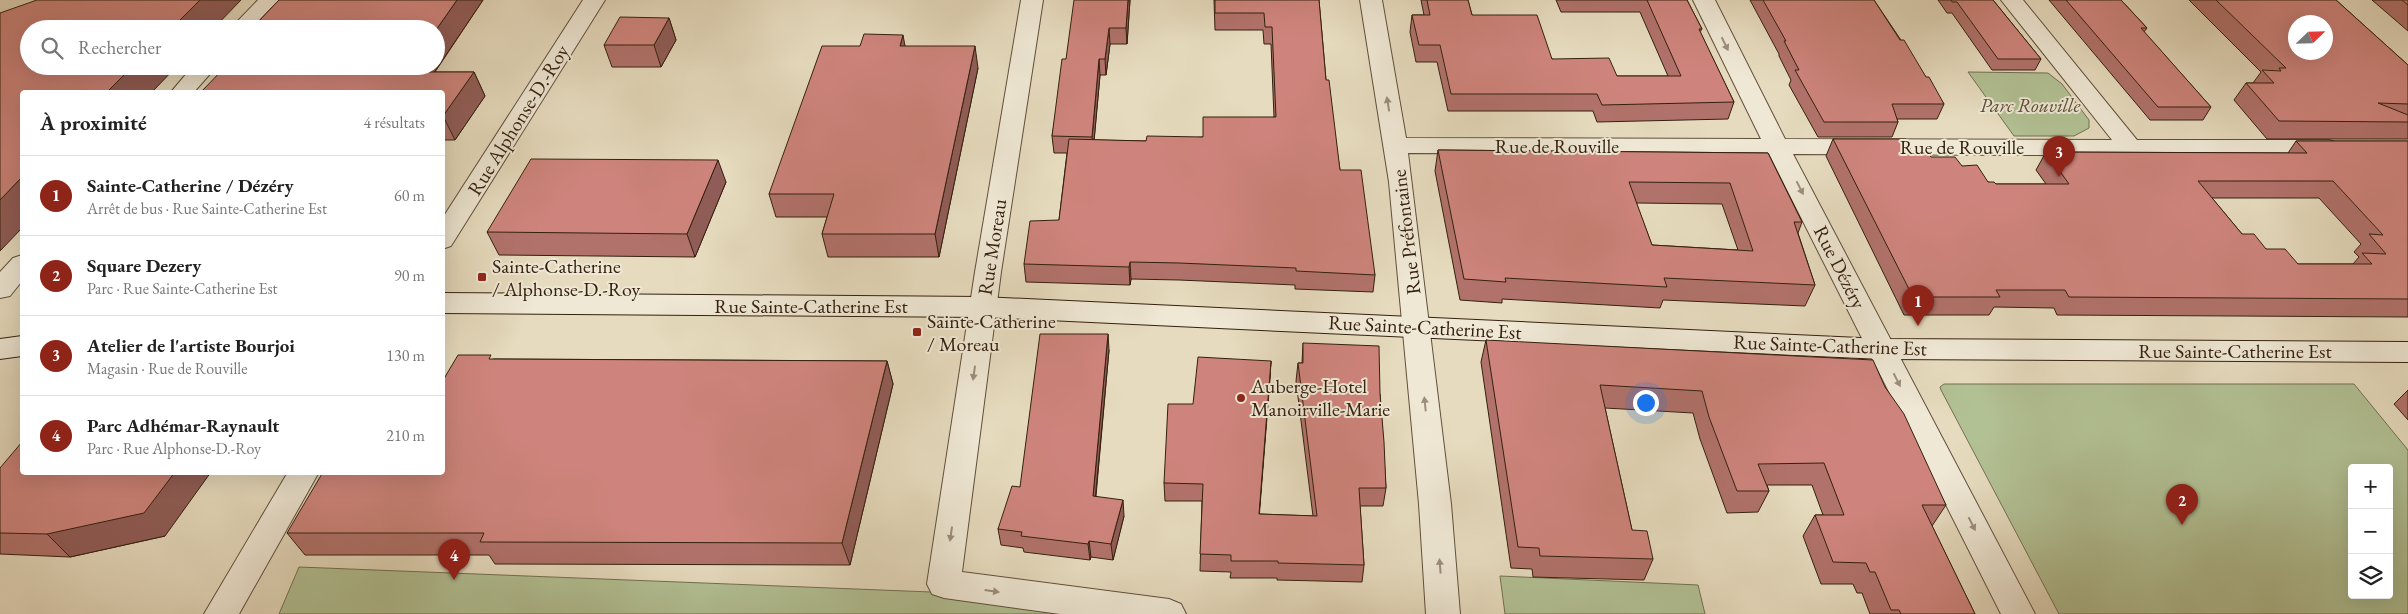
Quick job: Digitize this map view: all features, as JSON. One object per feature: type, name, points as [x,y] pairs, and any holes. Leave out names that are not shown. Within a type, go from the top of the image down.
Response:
[{"type":"street","points":[[250,20],[270,0]]},
{"type":"street","name":"Rue Alphonse-D.-Roy","points":[[445,235],[594,0]]},
{"type":"street","name":"Rue Moreau","points":[[1032,0],[983,307],[944,584],[1169,614]]},
{"type":"street","name":"Rue Préfontaine","points":[[1371,0],[1395,145],[1417,326],[1435,504],[1443,614]]},
{"type":"street","name":"Rue Dézéry","points":[[1704,0],[1726,47],[2018,614]]},
{"type":"street","points":[[2012,0],[2130,147]]},
{"type":"street","points":[[184,90],[198,75]]},
{"type":"street","name":"Rue de Rouville","points":[[1395,145],[2348,148]]},
{"type":"street","points":[[0,289],[20,266]]},
{"type":"street","name":"Rue Sainte-Catherine Est","points":[[445,303],[983,307],[1882,349],[2408,352]]},
{"type":"street","points":[[0,348],[20,346]]},
{"type":"street","points":[[221,614],[302,475]]},
{"type":"green space","name":"Parc Rouville","points":[[1968,72],[2048,73],[2062,84],[2089,120],[2089,128],[2074,136],[2014,136]]},
{"type":"green space","points":[[1944,384],[2354,384],[2408,450],[2408,614],[2059,614],[1940,387]]},
{"type":"green space","points":[[299,567],[931,592],[1095,614],[279,614]]},
{"type":"green space","points":[[1500,576],[1698,585],[1705,614],[1505,614]]},
{"type":"building","points":[[37,0],[200,0],[180,20],[20,20],[20,75],[124,75],[109,90],[20,90],[20,179],[0,200],[0,13]]},
{"type":"building","points":[[279,0],[457,0],[443,20],[260,20]]},
{"type":"building","points":[[1074,0],[1128,0],[1126,28],[1109,28],[1105,59],[1099,59],[1092,137],[1052,136],[1062,59],[1066,59]]},
{"type":"building","points":[[1215,0],[1319,0],[1326,80],[1329,80],[1340,170],[1361,170],[1375,275],[1296,271],[1296,268],[1179,263],[1130,262],[1129,267],[1024,264],[1030,221],[1059,220],[1069,139],[1146,141],[1147,136],[1203,137],[1203,117],[1276,117],[1272,27],[1265,27],[1264,13],[1215,13]]},
{"type":"building","points":[[1427,0],[1468,0],[1472,15],[1537,15],[1552,59],[1609,58],[1617,76],[1681,76],[1647,0],[1687,0],[1734,102],[1602,105],[1597,94],[1451,94],[1440,45],[1419,45],[1412,15],[1430,15]]},
{"type":"building","points":[[1763,0],[1874,0],[1900,40],[1904,40],[1926,77],[1929,77],[1944,104],[1892,104],[1898,122],[1824,122],[1795,70],[1799,70],[1784,41],[1786,41]]},
{"type":"building","points":[[1951,0],[1993,0],[2041,59],[1998,59],[1957,2],[1952,2]]},
{"type":"building","points":[[2066,0],[2121,0],[2147,28],[2141,28],[2211,107],[2158,107]]},
{"type":"building","points":[[2216,0],[2336,0],[2408,65],[2408,104],[2378,103],[2408,115],[2408,122],[2279,121],[2246,83],[2274,83],[2262,70],[2281,71],[2279,68],[2286,68]]},
{"type":"building","points":[[620,17],[669,18],[654,45],[604,45]]},
{"type":"building","points":[[864,34],[903,35],[900,46],[975,46],[935,234],[822,234],[834,194],[769,194],[822,46],[860,46]]},
{"type":"building","points":[[445,72],[474,72],[445,113],[445,90],[203,90],[217,75],[445,75]]},
{"type":"building","points":[[1833,139],[1906,139],[1912,153],[1928,153],[1931,157],[1955,157],[1962,166],[1977,165],[1988,182],[1996,184],[2069,184],[2046,152],[2307,153],[2296,141],[2408,141],[2408,299],[2069,297],[2065,290],[1996,290],[2000,297],[1913,297]],"holes":[[[2198,181],[2333,181],[2383,235],[2369,234],[2386,254],[2362,253],[2372,264],[2298,264],[2285,249],[2266,249],[2254,234],[2242,234]]]},
{"type":"building","points":[[1438,150],[1768,153],[1802,222],[1794,222],[1815,285],[1664,278],[1667,287],[1505,278],[1506,282],[1464,279]],"holes":[[[1629,182],[1730,183],[1753,251],[1652,245]]]},
{"type":"building","points":[[531,159],[718,160],[687,234],[487,232]]},
{"type":"building","points":[[1040,334],[1108,334],[1093,496],[1123,500],[1111,544],[1089,541],[1088,544],[1021,536],[1022,532],[998,529],[1012,486],[1020,487]]},
{"type":"building","points":[[1486,340],[1873,360],[1885,387],[1904,414],[1946,505],[1922,505],[1975,614],[1901,614],[1899,610],[1891,610],[1875,572],[1870,572],[1866,563],[1833,562],[1815,515],[1844,515],[1824,463],[1758,464],[1769,491],[1737,491],[1709,417],[1702,391],[1600,385],[1632,530],[1647,531],[1653,559],[1540,556],[1539,548],[1518,547]]},
{"type":"building","points":[[1303,343],[1379,346],[1386,488],[1359,488],[1364,565],[1231,561],[1231,555],[1200,554],[1203,484],[1164,483],[1168,404],[1193,404],[1198,357],[1271,361],[1259,514],[1317,516],[1298,363],[1303,363]]},
{"type":"building","points":[[458,355],[491,355],[489,359],[887,361],[842,543],[480,542],[484,533],[287,533],[321,475],[445,475],[445,377]]},
{"type":"building","points":[[20,444],[20,475],[173,475],[144,513],[47,534],[0,533],[0,468]]},
{"type":"place","name":"Atelier de l'artiste Bourjoi","points":[[2059,177]]},
{"type":"place","name":"Sainte-Catherine / Alphonse-D.-Roy","points":[[482,277]]},
{"type":"place","name":"Sainte-Catherine / Dézéry","points":[[1918,326]]},
{"type":"place","name":"Sainte-Catherine / Moreau","points":[[917,332]]},
{"type":"place","name":"Auberge-Hotel Manoirville-Marie","points":[[1241,398]]},
{"type":"place","name":"Square Dezery","points":[[2182,525]]},
{"type":"place","name":"Parc Adhémar-Raynault","points":[[454,580]]}]
